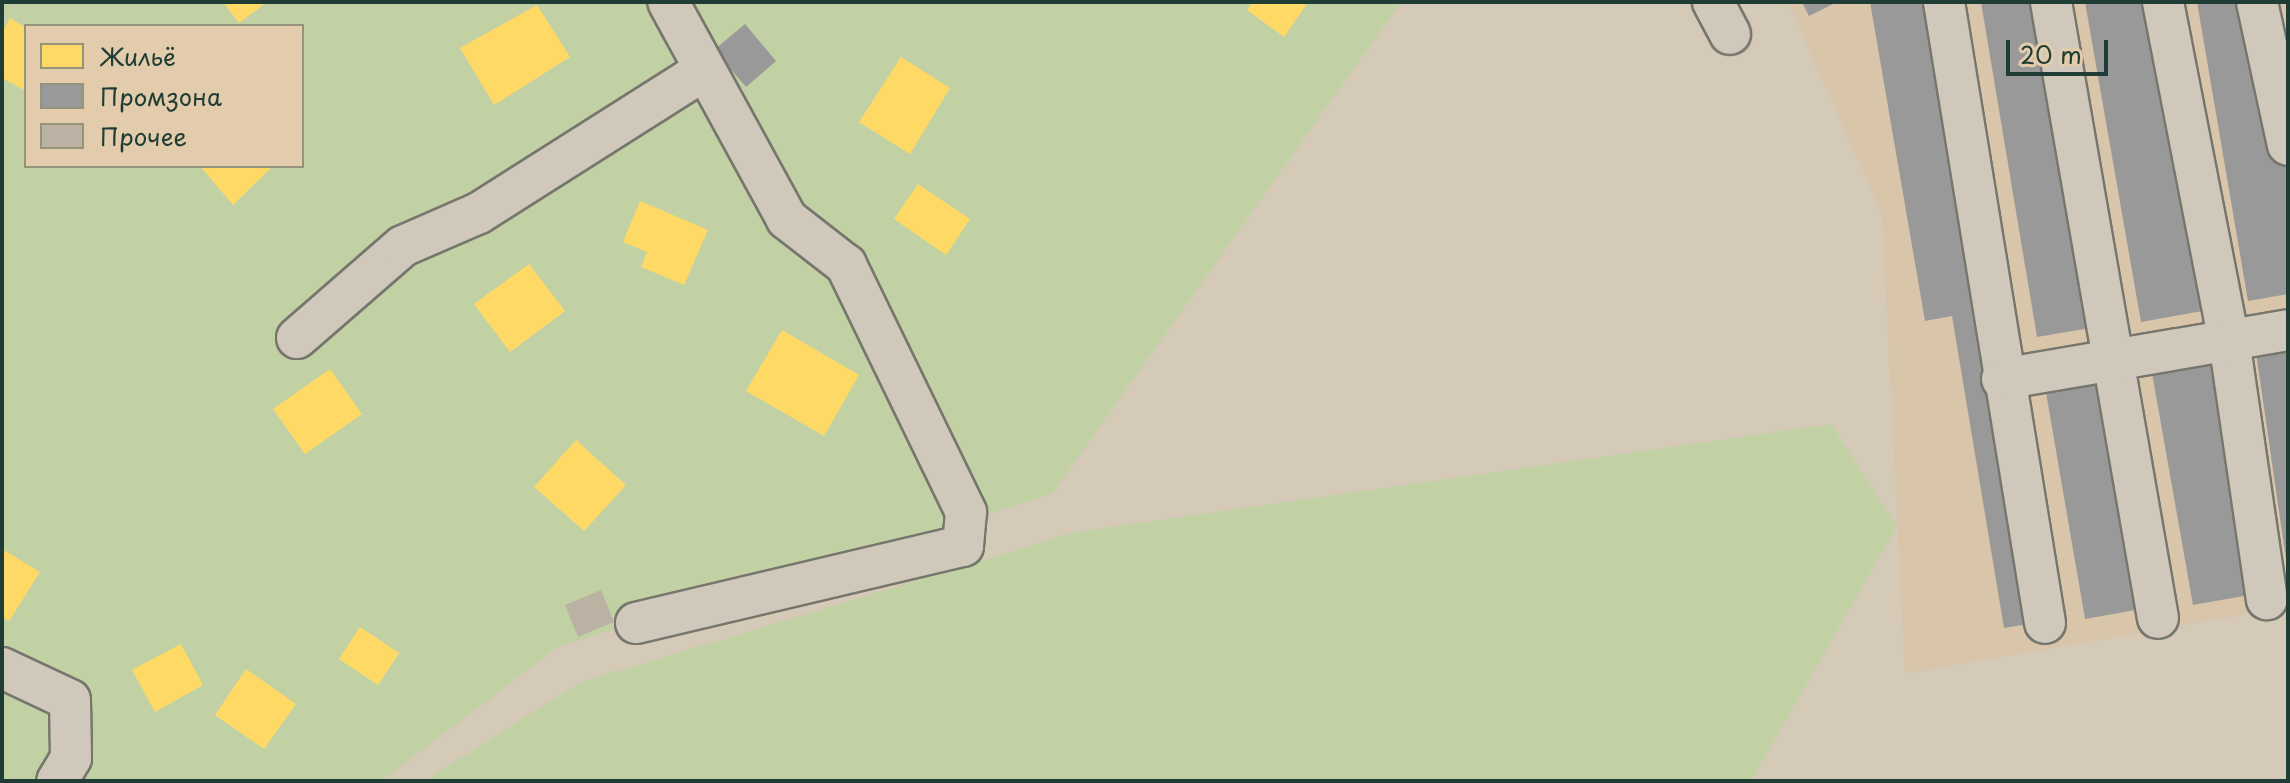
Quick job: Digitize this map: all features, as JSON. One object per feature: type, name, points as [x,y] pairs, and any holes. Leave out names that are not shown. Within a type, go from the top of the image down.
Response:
[{"type":"street","points":[[636,623],[963,546],[966,512],[846,265],[787,219],[703,71],[668,2]]},
{"type":"street","points":[[1944,2],[2002,379],[2045,623]]},
{"type":"street","points":[[2051,2],[2158,618]]},
{"type":"street","points":[[2163,2],[2229,340],[2267,599]]},
{"type":"street","points":[[2257,2],[2288,145]]},
{"type":"street","points":[[297,338],[403,246],[479,213],[703,71]]},
{"type":"street","points":[[2002,379],[2288,330]]},
{"type":"street","points":[[2,668],[70,700],[71,758],[57,781]]},
{"type":"shaded area","points":[[1788,2],[2288,2],[2288,607],[1905,674],[1882,214]]},
{"type":"green space","points":[[2,2],[1401,2],[1052,494],[558,647],[382,781],[2,781]]},
{"type":"green space","points":[[1831,424],[1897,526],[1751,781],[424,781],[579,683],[1076,532]]},
{"type":"building: Жильё","points":[[223,2],[267,2],[239,23]]},
{"type":"building: Жильё","points":[[1253,2],[1303,2],[1306,5],[1284,37],[1247,10]]},
{"type":"building: Жильё","points":[[537,5],[570,57],[494,105],[460,48]]},
{"type":"building: Жильё","points":[[10,18],[24,27],[24,90],[2,78],[2,32]]},
{"type":"building: Жильё","points":[[901,57],[950,88],[910,154],[859,122]]},
{"type":"building: Жильё","points":[[202,168],[271,168],[233,205]]},
{"type":"building: Жильё","points":[[918,184],[970,219],[946,255],[894,219]]},
{"type":"building: Жильё","points":[[640,201],[708,230],[684,285],[641,267],[647,252],[623,242]]},
{"type":"building: Жильё","points":[[529,264],[565,311],[510,352],[474,304]]},
{"type":"building: Жильё","points":[[782,330],[859,375],[824,436],[746,391]]},
{"type":"building: Жильё","points":[[330,369],[362,414],[305,454],[273,409]]},
{"type":"building: Жильё","points":[[576,440],[626,485],[584,531],[534,487]]},
{"type":"building: Жильё","points":[[2,549],[40,572],[9,621],[2,617]]},
{"type":"building: Жильё","points":[[360,627],[399,653],[378,685],[339,659]]},
{"type":"building: Жильё","points":[[181,644],[203,685],[155,712],[132,670]]},
{"type":"building: Жильё","points":[[246,669],[296,704],[264,749],[215,715]]},
{"type":"building: Промзона","points":[[1802,2],[1837,2],[1809,16]]},
{"type":"building: Промзона","points":[[1870,2],[1934,2],[2040,622],[2004,628],[1952,316],[1925,321]]},
{"type":"building: Промзона","points":[[1981,2],[2042,2],[2096,327],[2037,337]]},
{"type":"building: Промзона","points":[[2085,2],[2155,2],[2208,310],[2141,322]]},
{"type":"building: Промзона","points":[[2197,2],[2263,2],[2288,146],[2288,294],[2248,301]]},
{"type":"building: Промзона","points":[[745,24],[776,61],[746,87],[714,50]]},
{"type":"building: Промзона","points":[[2288,334],[2288,559],[2286,559],[2254,339]]},
{"type":"building: Промзона","points":[[2212,345],[2255,594],[2193,605],[2149,356]]},
{"type":"building: Промзона","points":[[2104,364],[2147,608],[2085,619],[2043,375]]},
{"type":"building: Прочее","points":[[601,590],[614,622],[578,637],[565,605]]}]
